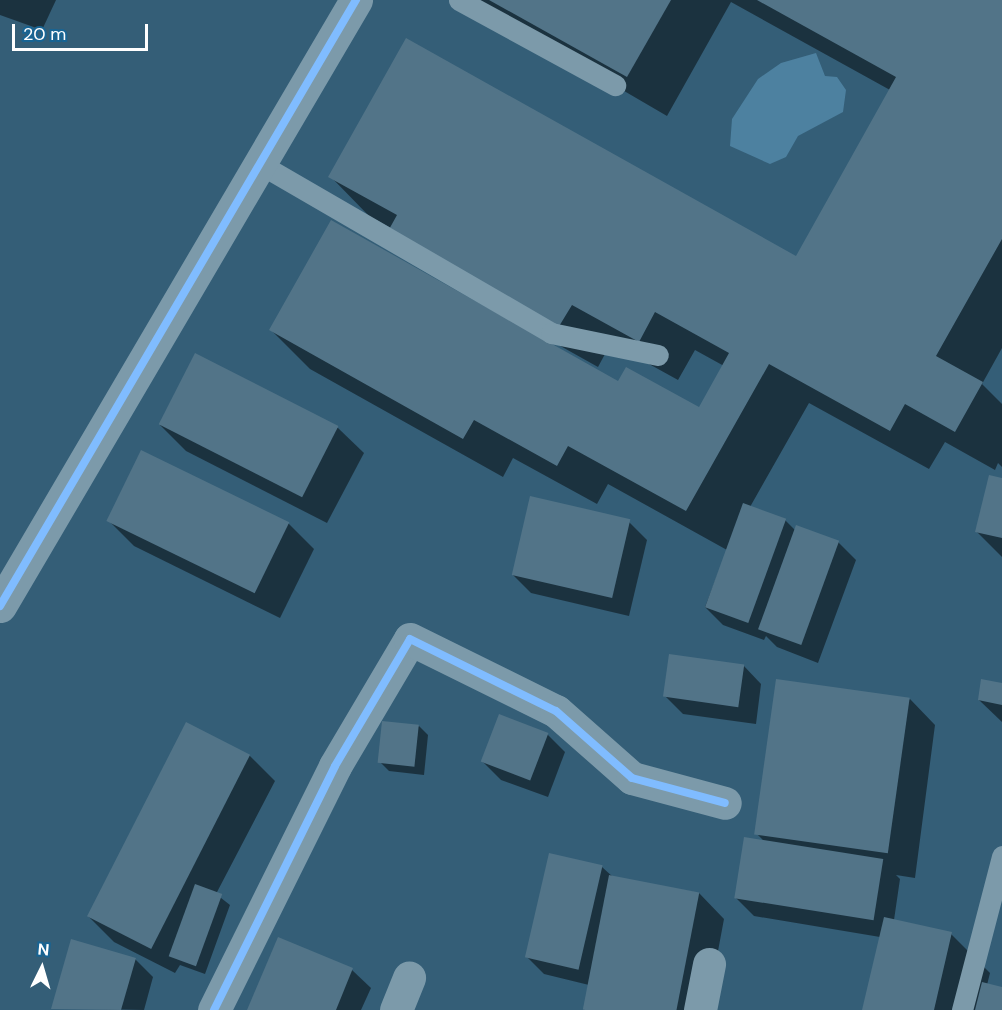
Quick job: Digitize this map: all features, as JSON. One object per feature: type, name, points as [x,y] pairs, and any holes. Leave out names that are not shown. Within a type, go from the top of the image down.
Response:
[{"type":"street","points":[[0,606],[356,0]]},
{"type":"street","points":[[214,1010],[334,766],[410,639],[556,711],[633,778],[725,803]]},
{"type":"street","points":[[700,1010],[709,964]]},
{"type":"street","points":[[396,1010],[409,978]]},
{"type":"lane","points":[[459,0],[615,85]]},
{"type":"lane","points":[[260,164],[551,333],[658,355]]},
{"type":"lane","points":[[962,1010],[1002,856]]},
{"type":"water","points":[[816,53],[825,76],[837,77],[846,90],[843,112],[798,136],[786,157],[770,164],[730,146],[732,119],[758,79],[781,63]]},
{"type":"building","points":[[489,0],[671,0],[627,77]]},
{"type":"building","points":[[757,0],[1002,0],[1002,239],[936,356],[983,382],[955,432],[905,404],[890,431],[769,364],[686,511],[568,446],[557,466],[474,420],[463,439],[269,330],[331,220],[618,381],[626,367],[699,407],[729,353],[655,312],[639,342],[572,305],[558,328],[387,233],[397,215],[328,177],[406,38],[796,256],[896,77]]},
{"type":"building","points":[[195,353],[338,426],[302,497],[159,424]]},
{"type":"building","points":[[141,450],[289,522],[255,593],[106,521]]},
{"type":"building","points":[[989,475],[1002,478],[1002,538],[975,532]]},
{"type":"building","points":[[530,496],[630,519],[612,598],[512,575]]},
{"type":"building","points":[[743,503],[786,519],[748,623],[705,607]]},
{"type":"building","points":[[796,525],[839,541],[801,645],[758,629]]},
{"type":"building","points":[[669,654],[744,665],[738,707],[663,697]]},
{"type":"building","points":[[776,679],[910,698],[888,853],[754,834]]},
{"type":"building","points":[[981,679],[1002,683],[1002,705],[978,700]]},
{"type":"building","points":[[499,714],[548,733],[530,781],[481,762]]},
{"type":"building","points":[[382,721],[419,725],[414,767],[378,763]]},
{"type":"building","points":[[186,722],[250,755],[151,949],[87,916]]},
{"type":"building","points":[[744,837],[883,859],[874,920],[734,898]]},
{"type":"building","points":[[549,853],[603,865],[579,970],[525,957]]},
{"type":"building","points":[[609,875],[699,893],[676,1010],[583,1009]]},
{"type":"building","points":[[195,884],[222,894],[196,966],[169,956]]},
{"type":"building","points":[[884,917],[952,932],[934,1010],[862,1010]]},
{"type":"building","points":[[278,937],[353,968],[336,1010],[247,1010]]},
{"type":"building","points":[[71,939],[136,958],[121,1010],[51,1009]]},
{"type":"building","points":[[982,982],[1002,987],[1002,1010],[975,1010]]},
{"type":"cycle path","points":[[0,606],[356,0]]},
{"type":"cycle path","points":[[214,1010],[335,766],[410,639],[556,711],[632,778],[725,803]]}]
